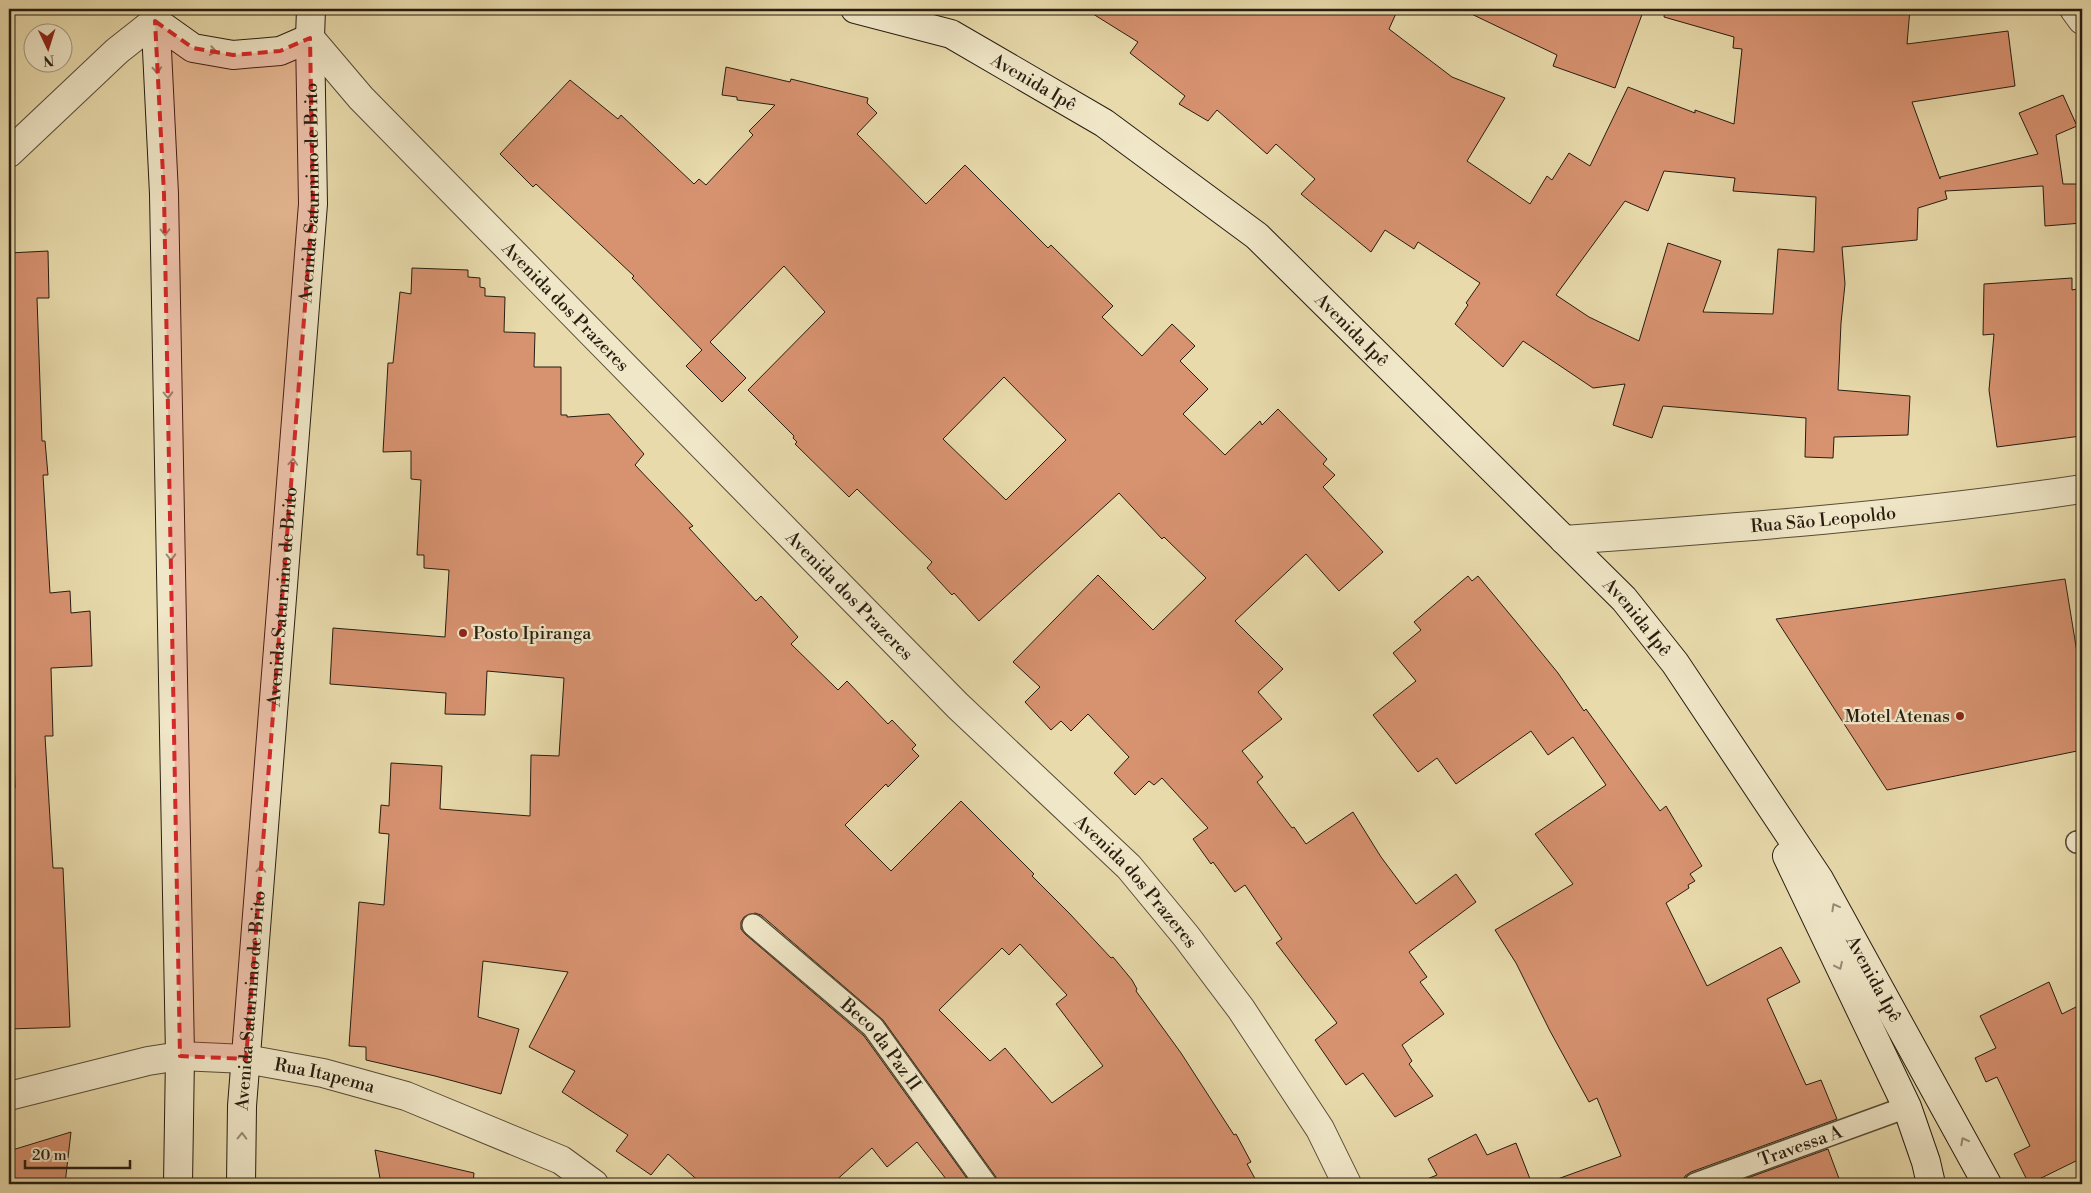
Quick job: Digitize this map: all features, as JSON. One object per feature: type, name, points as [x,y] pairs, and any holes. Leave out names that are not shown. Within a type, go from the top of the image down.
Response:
[{"type":"main road","name":"Avenida Saturnino de Brito","points":[[241,1184],[242,1106],[313,204],[311,9]]},
{"type":"main road","name":"Avenida Ipê","points":[[855,9],[951,34],[1104,122],[1250,231],[1624,600],[1675,663],[1819,879],[1987,1184]]},
{"type":"main road","points":[[2074,9],[2082,20]]},
{"type":"main road","points":[[155,15],[194,48],[233,55],[280,51],[310,38]]},
{"type":"main road","points":[[9,153],[155,15]]},
{"type":"main road","points":[[155,15],[164,194],[180,1056],[178,1184]]},
{"type":"main road","name":"Avenida dos Prazeres","points":[[310,38],[368,105],[958,706],[1129,867],[1186,936],[1241,1008],[1320,1129],[1347,1184]]},
{"type":"main road","name":"Rua São Leopoldo","points":[[1564,540],[1783,525],[1980,504],[2082,489]]},
{"type":"main road","name":"Avenida Ipê","points":[[1750,777],[1906,1107],[1926,1162],[1931,1184]]},
{"type":"main road","name":"Rua Itapema","points":[[9,1096],[148,1061],[180,1056],[246,1059],[323,1073],[406,1096],[560,1160],[594,1184]]},
{"type":"lane","name":"Beco da Paz II","points":[[753,925],[873,1027],[986,1184]]},
{"type":"lane","name":"Travessa A","points":[[1695,1184],[1906,1107]]},
{"type":"highlighted area","points":[[155,21],[193,48],[233,55],[280,51],[310,38],[313,204],[246,1059],[180,1056],[164,194]]},
{"type":"building","points":[[1085,9],[1398,9],[1389,29],[1452,77],[1505,98],[1467,161],[1530,204],[1547,176],[1552,180],[1569,153],[1590,166],[1628,87],[1695,113],[1695,110],[1734,124],[1742,49],[1733,48],[1734,37],[1664,17],[1665,9],[1910,9],[1907,44],[2008,31],[2015,86],[1912,102],[1940,179],[1940,177],[2038,154],[2019,113],[2063,95],[2077,126],[2056,135],[2063,184],[2082,185],[2082,223],[2045,226],[2043,186],[1945,191],[1947,199],[1918,208],[1917,240],[1842,247],[1845,284],[1838,390],[1910,396],[1908,435],[1834,437],[1833,458],[1805,457],[1806,418],[1663,406],[1652,438],[1613,425],[1625,384],[1593,388],[1523,341],[1503,367],[1455,324],[1468,305],[1466,303],[1480,283],[1418,242],[1414,249],[1385,230],[1371,252],[1301,194],[1315,179],[1276,144],[1267,154],[1217,110],[1208,121],[1179,104],[1185,96],[1130,53],[1138,42]],"holes":[[[1664,171],[1735,178],[1733,191],[1816,197],[1814,252],[1778,249],[1773,314],[1703,312],[1721,261],[1668,243],[1639,341],[1589,317],[1556,295],[1625,201],[1648,211]]]},
{"type":"building","points":[[1461,9],[1644,9],[1615,88],[1553,66],[1557,55]]},
{"type":"building","points":[[726,67],[790,82],[791,79],[868,98],[867,103],[877,113],[857,134],[926,204],[965,165],[1048,248],[1051,245],[1113,306],[1102,317],[1142,356],[1172,324],[1195,346],[1180,361],[1208,389],[1183,414],[1225,455],[1260,421],[1262,425],[1278,409],[1327,459],[1323,464],[1335,475],[1323,487],[1383,552],[1339,591],[1306,554],[1235,621],[1283,669],[1258,692],[1282,719],[1242,751],[1263,777],[1257,782],[1306,844],[1353,812],[1381,857],[1416,904],[1456,874],[1476,902],[1409,952],[1427,977],[1420,982],[1444,1014],[1402,1045],[1412,1061],[1409,1064],[1433,1096],[1395,1117],[1363,1073],[1346,1085],[1315,1040],[1337,1023],[1276,943],[1282,939],[1245,885],[1235,892],[1193,839],[1208,828],[1162,778],[1154,785],[1149,781],[1135,795],[1114,773],[1129,757],[1088,714],[1071,731],[1061,721],[1051,730],[1025,702],[1040,687],[1013,662],[1098,575],[1153,630],[1206,578],[1164,537],[1162,539],[1119,493],[979,621],[954,593],[952,595],[927,568],[932,562],[857,489],[849,497],[795,444],[797,442],[793,438],[794,436],[748,390],[825,312],[784,266],[710,342],[746,378],[722,402],[686,366],[702,350],[632,278],[634,276],[536,184],[533,187],[500,154],[570,80],[618,119],[621,115],[694,184],[699,179],[706,185],[753,135],[749,131],[775,105],[737,100],[737,97],[722,95]],"holes":[[[1004,377],[1066,440],[1006,500],[943,439]]]},
{"type":"building","points":[[48,251],[49,298],[37,298],[42,441],[45,441],[48,475],[43,475],[50,593],[70,591],[71,613],[90,611],[92,666],[51,668],[53,736],[45,736],[53,868],[63,868],[70,1027],[9,1029],[9,789],[15,788],[11,662],[9,662],[9,253]]},
{"type":"building","points":[[412,268],[468,270],[468,277],[480,278],[480,287],[485,288],[485,296],[505,297],[504,332],[535,333],[534,367],[561,367],[561,415],[567,415],[567,417],[609,414],[644,454],[635,465],[693,526],[689,528],[756,601],[761,596],[798,637],[791,644],[838,690],[847,681],[888,724],[892,720],[916,745],[912,749],[919,756],[888,787],[886,784],[845,825],[891,871],[961,801],[1034,874],[1032,876],[1111,958],[1113,957],[1132,980],[1137,989],[1136,991],[1181,1053],[1234,1135],[1236,1134],[1251,1162],[1247,1164],[1258,1184],[998,1184],[996,1177],[883,1020],[761,915],[755,913],[744,917],[741,922],[741,929],[864,1036],[971,1184],[950,1184],[917,1142],[887,1167],[872,1148],[832,1184],[702,1184],[668,1154],[651,1175],[616,1151],[628,1135],[562,1092],[575,1071],[529,1047],[568,972],[483,961],[478,1017],[519,1029],[501,1094],[366,1060],[366,1047],[349,1046],[359,902],[384,905],[389,834],[379,833],[381,805],[389,806],[391,763],[442,766],[440,809],[530,816],[531,755],[559,756],[564,678],[487,671],[485,715],[445,714],[446,693],[330,684],[333,628],[445,637],[449,570],[424,568],[424,555],[417,555],[421,480],[411,479],[411,451],[383,452],[388,363],[393,363],[400,292],[411,294]],"holes":[[[1020,944],[1067,995],[1056,1004],[1103,1066],[1052,1103],[1005,1048],[990,1061],[939,1010],[1002,948],[1009,955]]]},
{"type":"building","points":[[2072,278],[2072,290],[2082,288],[2082,403],[2078,404],[2081,436],[1997,447],[1989,390],[1994,334],[1983,335],[1984,284]]},
{"type":"building","points":[[1468,576],[1472,581],[1478,576],[1558,673],[1584,711],[1586,709],[1660,811],[1666,806],[1702,866],[1690,874],[1695,881],[1688,885],[1689,888],[1666,903],[1707,986],[1781,947],[1800,982],[1767,999],[1806,1085],[1821,1080],[1837,1119],[1691,1172],[1685,1176],[1683,1184],[1553,1184],[1552,1181],[1621,1156],[1597,1098],[1589,1102],[1550,1031],[1516,963],[1495,930],[1573,884],[1535,834],[1606,785],[1573,737],[1548,755],[1531,731],[1456,784],[1437,758],[1418,772],[1373,715],[1416,681],[1393,653],[1421,630],[1414,622]]},
{"type":"building","name":"Motel Atenas","points":[[2065,579],[2082,683],[2082,750],[1887,790],[1776,619]]},
{"type":"building","points":[[2049,982],[2062,1014],[2082,1004],[2082,1158],[2029,1184],[2014,1154],[2030,1146],[1997,1077],[1986,1082],[1975,1058],[1996,1048],[1980,1016]]},
{"type":"building","points":[[71,1132],[65,1184],[9,1184],[9,1151]]},
{"type":"building","points":[[1476,1134],[1487,1155],[1516,1143],[1532,1184],[1417,1184],[1437,1175],[1428,1159]]},
{"type":"building","points":[[1828,1149],[1841,1184],[1731,1184]]},
{"type":"building","points":[[375,1150],[474,1173],[473,1184],[381,1184]]},
{"type":"place","name":"Posto Ipiranga","points":[[463,633]]},
{"type":"place","name":"Motel Atenas","points":[[1960,716]]}]
